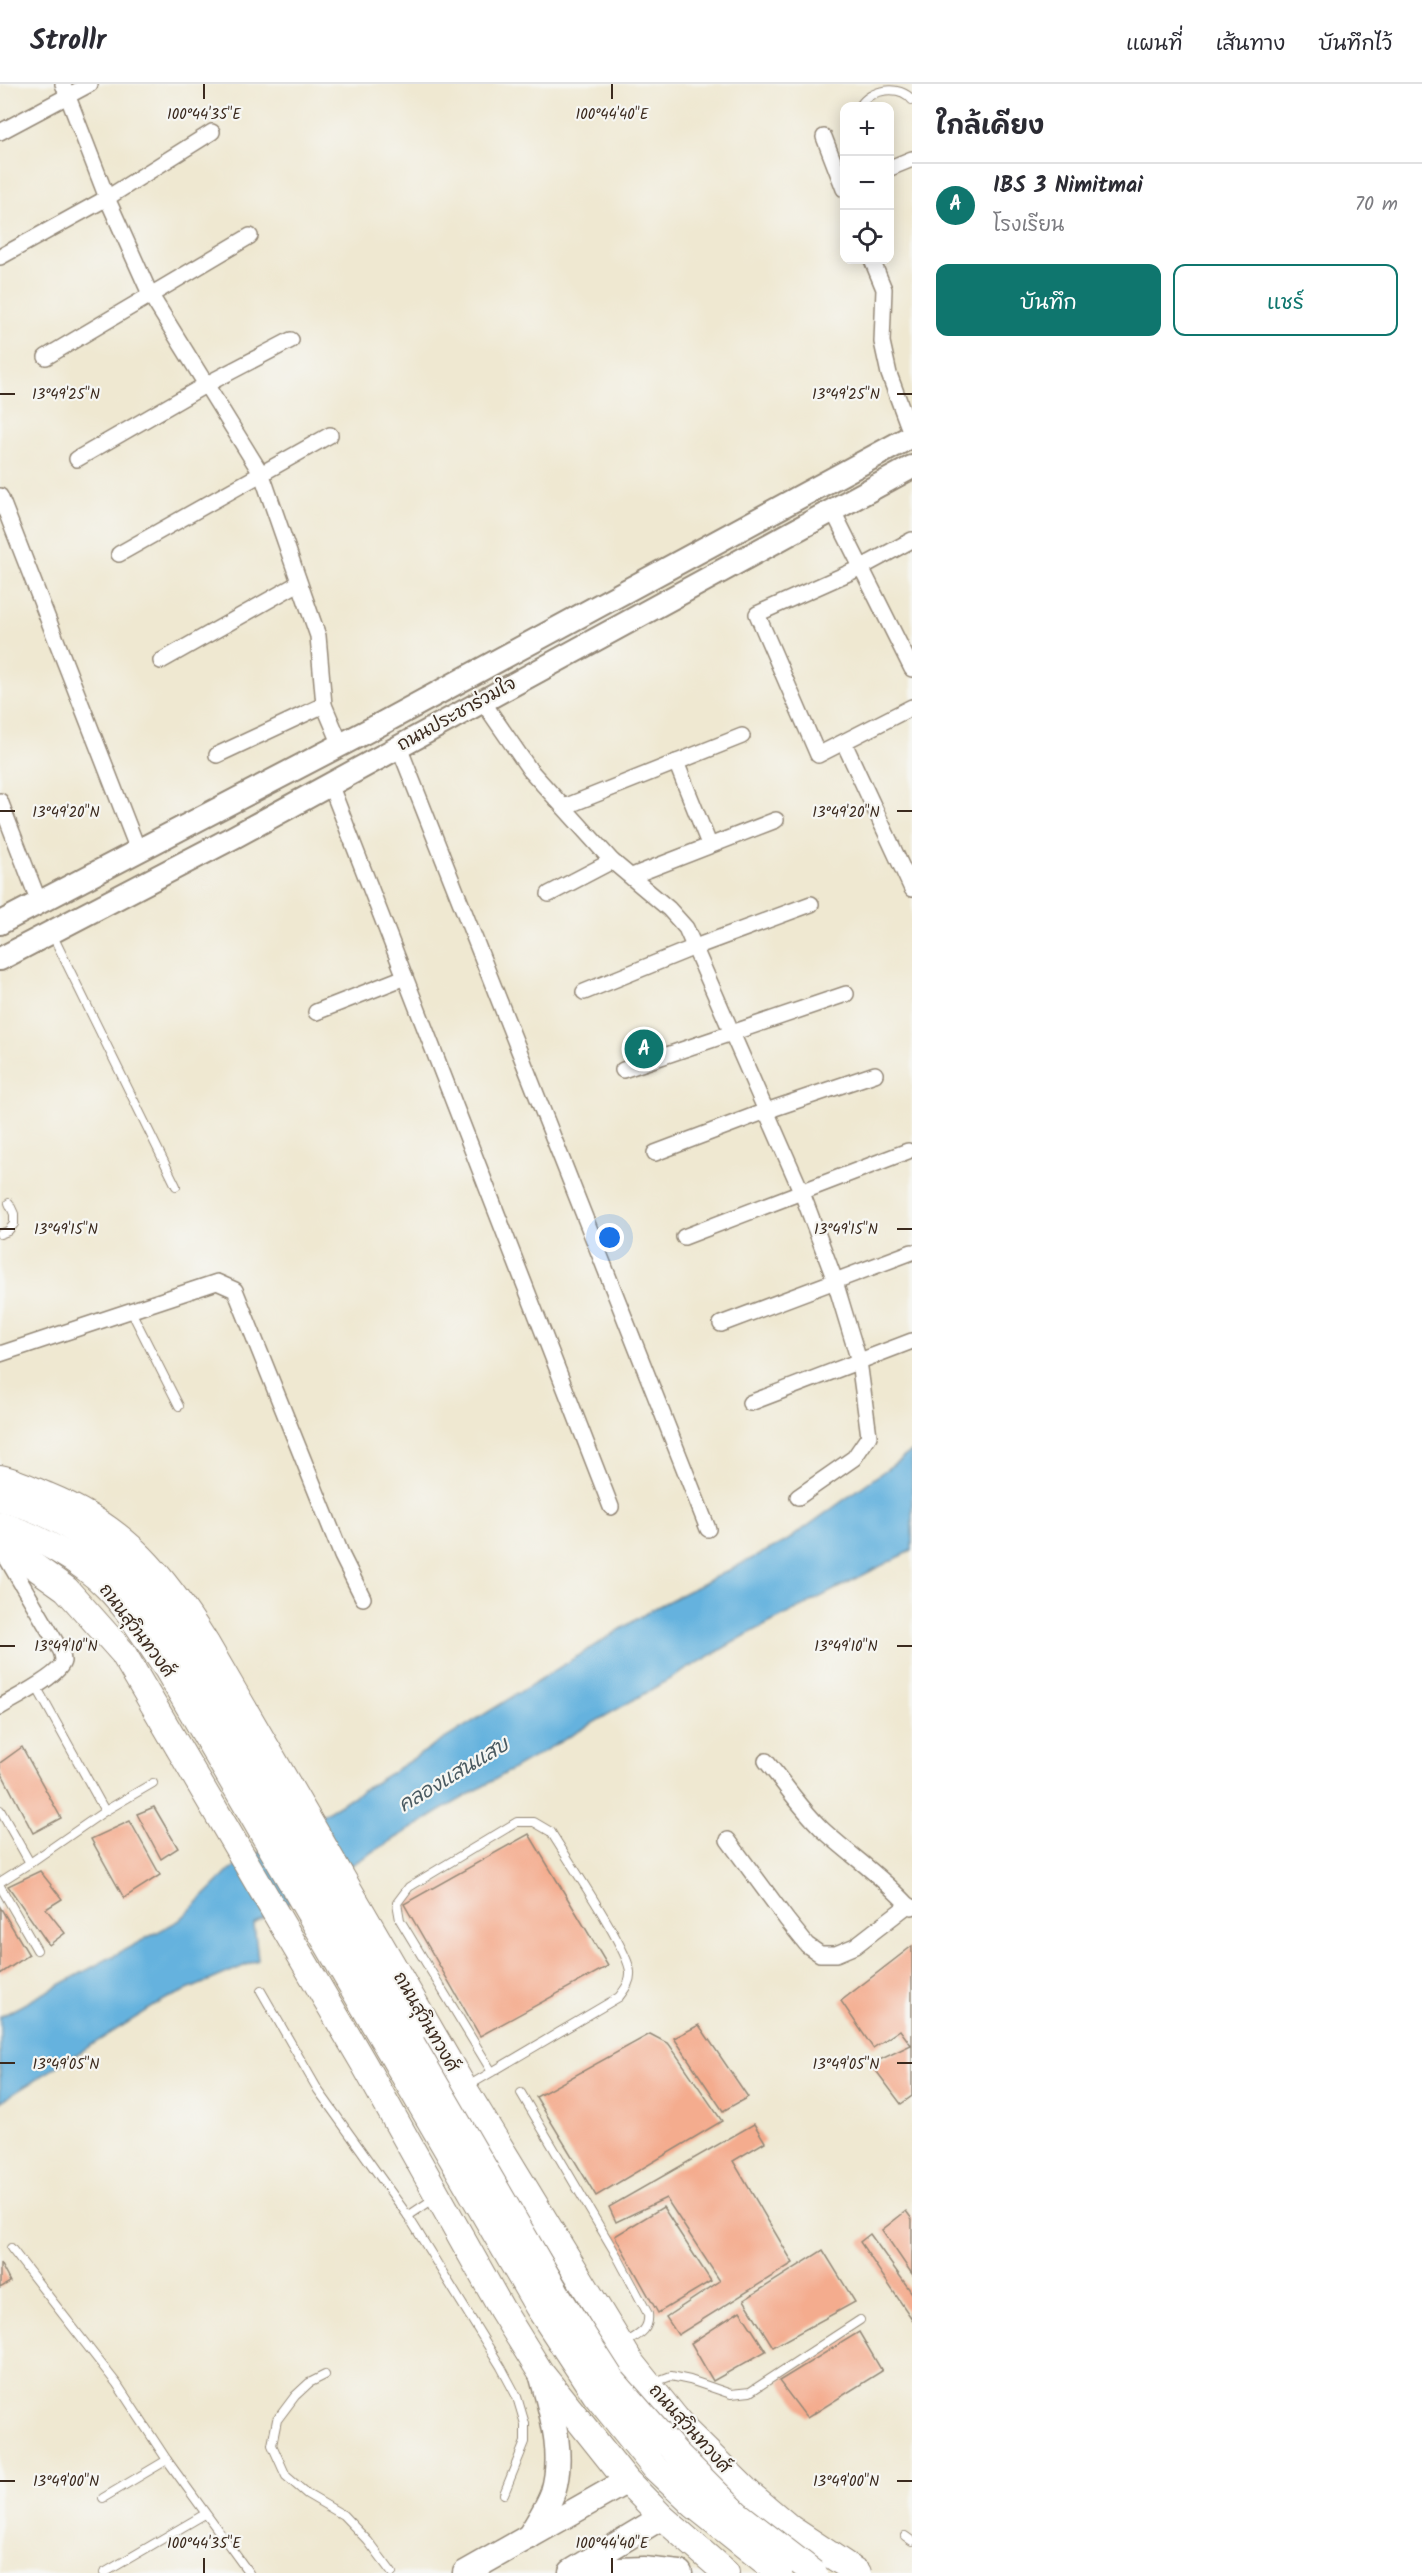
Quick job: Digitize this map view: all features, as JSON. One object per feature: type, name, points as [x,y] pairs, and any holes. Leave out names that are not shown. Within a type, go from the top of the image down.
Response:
[{"type":"highway","name":"ถนนสุวินทวงศ์","points":[[0,1478],[68,1504],[97,1521],[146,1560],[182,1605],[425,2023],[621,2345],[648,2385],[686,2431],[790,2528],[858,2573]]},
{"type":"highway","name":"ถนนสุวินทวงศ์","points":[[0,1499],[52,1516],[89,1539],[124,1571],[149,1601],[185,1654],[554,2289],[612,2380],[677,2454],[736,2513],[814,2573]]},
{"type":"highway","name":"ถนนสุวินทวงศ์","points":[[1,1541],[39,1540],[69,1558],[107,1587],[134,1621],[167,1669],[538,2307],[596,2394],[663,2475],[694,2505],[779,2573]]},
{"type":"highway","name":"ถนนสุวินทวงศ์","points":[[1,1541],[66,1589],[123,1653],[440,2195],[502,2310],[541,2373],[627,2481],[662,2517],[726,2573]]},
{"type":"highway","points":[[627,2481],[686,2431]]},
{"type":"highway","points":[[662,2517],[723,2467]]},
{"type":"main road","name":"ถนนประชาร่วมใจ","points":[[0,923],[340,745],[912,436]]},
{"type":"main road","name":"ถนนประชาร่วมใจ","points":[[0,959],[483,702],[912,467]]},
{"type":"main road","points":[[0,1465],[36,1491]]},
{"type":"main road","points":[[529,2537],[553,2492],[558,2459],[555,2428],[541,2373]]},
{"type":"main road","points":[[465,2573],[627,2481]]},
{"type":"main road","points":[[570,2572],[662,2517]]},
{"type":"main road","points":[[570,2572],[643,2569],[680,2573]]},
{"type":"street","points":[[0,132],[65,90],[90,84]]},
{"type":"street","points":[[65,90],[107,198],[150,294],[262,475],[318,636],[324,705],[340,745]]},
{"type":"street","points":[[0,257],[107,198],[212,132]]},
{"type":"street","points":[[825,137],[840,176]]},
{"type":"street","points":[[894,166],[912,159]]},
{"type":"street","points":[[46,357],[250,237]]},
{"type":"street","points":[[874,264],[884,289],[882,342],[888,374],[912,436]]},
{"type":"street","points":[[77,459],[207,384],[291,340]]},
{"type":"street","points":[[119,554],[330,435]]},
{"type":"street","points":[[0,496],[138,849]]},
{"type":"street","points":[[832,509],[912,669]]},
{"type":"street","points":[[912,540],[862,567],[757,614],[818,755],[912,707]]},
{"type":"street","points":[[160,661],[299,583]]},
{"type":"street","points":[[483,702],[530,770],[612,861],[669,909],[686,928],[802,1193],[835,1282],[859,1361],[869,1436],[854,1458],[798,1497]]},
{"type":"street","points":[[217,755],[324,705]]},
{"type":"street","points":[[564,807],[742,736]]},
{"type":"street","points":[[844,743],[912,889]]},
{"type":"street","points":[[399,747],[708,1529]]},
{"type":"street","points":[[676,762],[709,844]]},
{"type":"street","points":[[330,784],[611,1507]]},
{"type":"street","points":[[0,801],[39,902]]},
{"type":"street","points":[[632,876],[709,844],[776,820]]},
{"type":"street","points":[[549,894],[612,861]]},
{"type":"street","points":[[584,992],[695,947],[811,904]]},
{"type":"street","points":[[316,1012],[405,977]]},
{"type":"street","points":[[623,1070],[846,994]]},
{"type":"street","points":[[655,1153],[766,1111],[875,1074]]},
{"type":"street","points":[[684,1237],[908,1151]]},
{"type":"street","points":[[721,1324],[912,1252]]},
{"type":"street","points":[[0,1354],[217,1282],[235,1290],[342,1556],[363,1598]]},
{"type":"street","points":[[750,1403],[912,1341]]},
{"type":"street","points":[[0,1707],[36,1686],[59,1669],[63,1661],[61,1651],[1,1541]]},
{"type":"street","points":[[728,1840],[807,1945],[820,1954],[836,1954],[855,1946],[910,1906],[870,1867],[844,1849],[821,1828],[766,1761]]},
{"type":"lane","points":[[863,102],[884,88],[894,87],[910,96],[912,100]]},
{"type":"lane","points":[[51,932],[176,1186]]},
{"type":"lane","points":[[0,1234],[8,1231],[14,1224],[14,1214],[9,1203]]},
{"type":"lane","points":[[131,1311],[179,1406]]},
{"type":"lane","points":[[36,1686],[105,1810]]},
{"type":"lane","points":[[38,1950],[0,1884],[105,1810],[153,1783]]},
{"type":"lane","points":[[0,1810],[30,1863]]},
{"type":"lane","points":[[464,2088],[492,2072],[619,1997],[628,1985],[630,1971],[620,1946],[550,1832],[534,1822],[517,1822],[492,1835],[409,1887],[397,1903],[400,1920],[492,2072]]},
{"type":"lane","points":[[261,1990],[318,2090],[408,2217],[501,2367],[517,2397],[525,2424],[525,2442],[504,2494]]},
{"type":"lane","points":[[521,2093],[617,2256],[648,2314],[649,2322],[644,2332],[621,2345]]},
{"type":"lane","points":[[408,2217],[440,2195]]},
{"type":"lane","points":[[11,2248],[117,2384],[167,2460],[249,2573]]},
{"type":"lane","points":[[648,2385],[671,2376],[730,2394],[750,2392],[860,2320]]},
{"type":"lane","points":[[325,2374],[309,2383],[295,2396],[277,2420],[272,2445],[286,2475],[307,2494],[343,2516],[368,2541],[392,2573]]},
{"type":"lane","points":[[103,2498],[167,2460]]},
{"type":"lane","points":[[104,2572],[205,2514]]},
{"type":"water","name":"คลองแสนแสบ","points":[[912,1451],[912,1550],[748,1634],[447,1807],[254,1924],[258,1960],[164,2000],[0,2102],[0,2017],[180,1920],[231,1869],[347,1800],[653,1609],[788,1540]]},
{"type":"building","points":[[22,1747],[61,1818],[33,1833],[0,1770],[0,1763]]},
{"type":"building","points":[[154,1807],[178,1848],[161,1859],[137,1814]]},
{"type":"building","points":[[130,1821],[160,1875],[124,1898],[91,1839]]},
{"type":"building","points":[[529,1834],[608,1966],[480,2036],[404,1904]]},
{"type":"building","points":[[40,1871],[62,1899],[46,1909],[65,1933],[49,1945],[8,1886]]},
{"type":"building","points":[[0,1907],[29,1955],[0,1974]]},
{"type":"building","points":[[912,1946],[912,2096],[901,2104],[871,2064],[911,2045],[900,2030],[873,2048],[841,2001]]},
{"type":"building","points":[[699,2025],[748,2097],[723,2111],[674,2038]]},
{"type":"building","points":[[650,2034],[669,2044],[722,2121],[596,2196],[536,2097]]},
{"type":"building","points":[[754,2124],[765,2142],[733,2161],[793,2263],[678,2335],[666,2317],[720,2281],[666,2198],[616,2222],[609,2207]]},
{"type":"building","points":[[663,2207],[711,2281],[658,2313],[615,2236]]},
{"type":"building","points":[[906,2211],[912,2219],[912,2274],[882,2230]]},
{"type":"building","points":[[870,2234],[912,2293],[912,2319],[860,2242]]},
{"type":"building","points":[[823,2250],[855,2302],[773,2347],[744,2300]]},
{"type":"building","points":[[0,2263],[10,2282],[0,2288]]},
{"type":"building","points":[[740,2311],[766,2351],[713,2381],[691,2343]]},
{"type":"building","points":[[859,2332],[882,2371],[807,2418],[779,2381]]},
{"type":"place","name":"IBS 3 Nimitmai","points":[[644,1049]]}]
